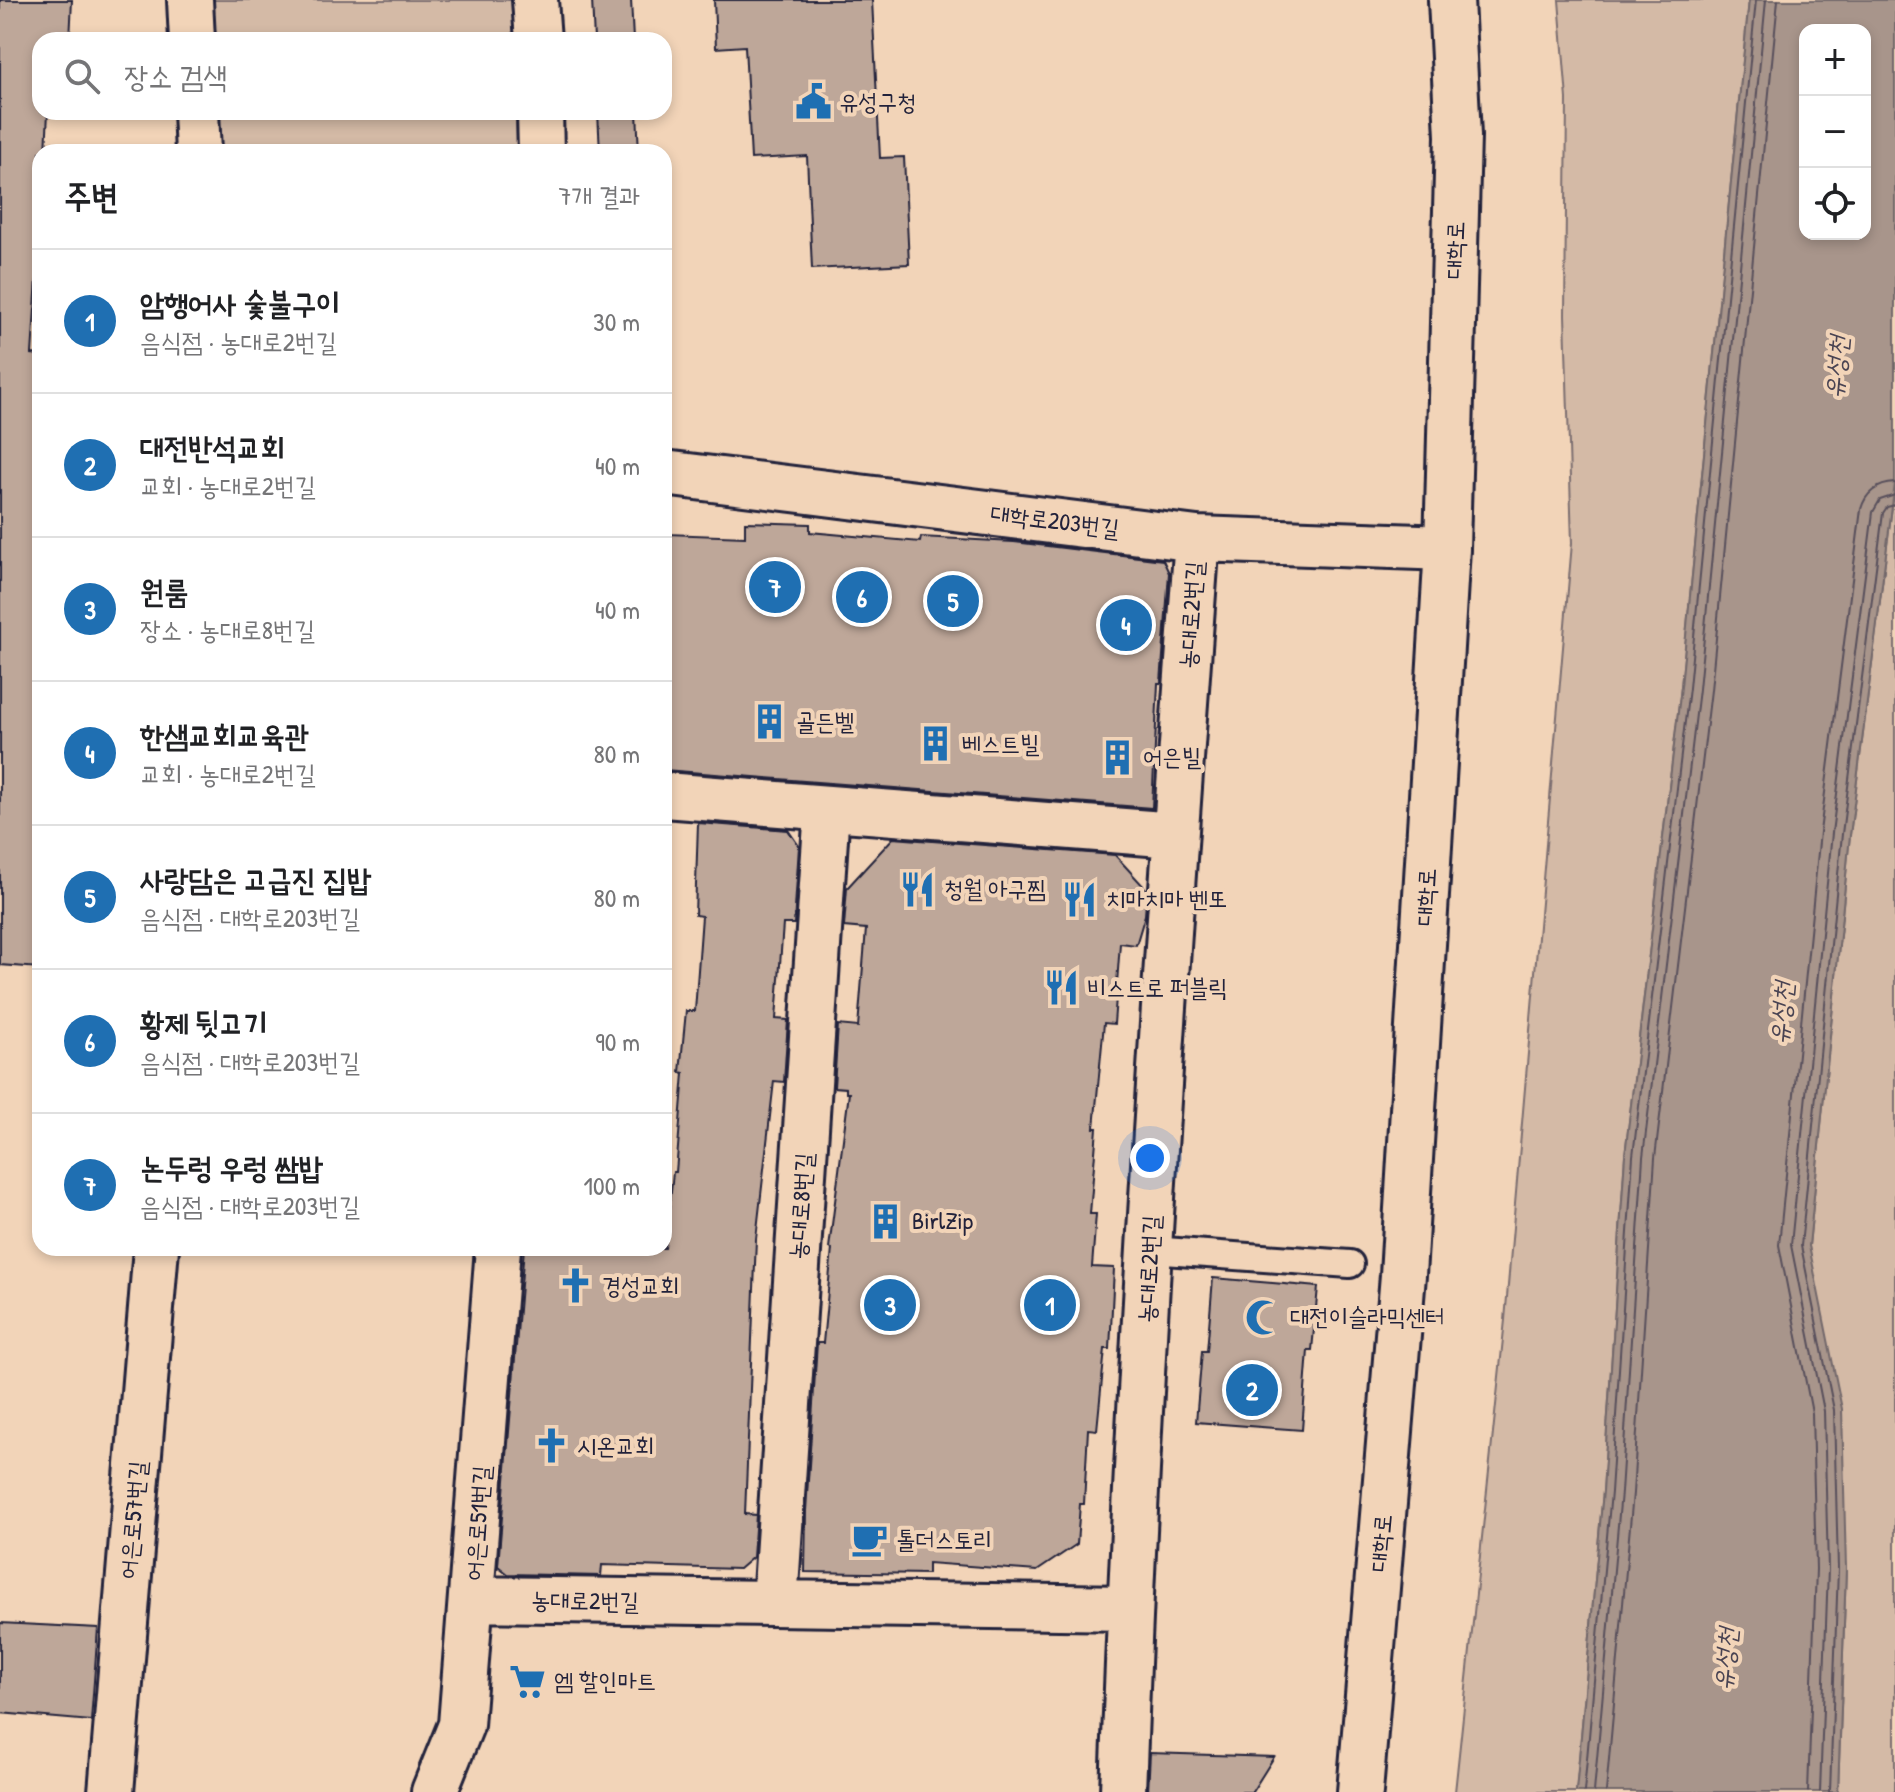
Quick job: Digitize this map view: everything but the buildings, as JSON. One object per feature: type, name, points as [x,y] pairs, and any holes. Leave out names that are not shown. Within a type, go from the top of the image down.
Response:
[{"type":"street","points":[[190,0],[192,32]]},
{"type":"street","points":[[535,0],[537,32]]},
{"type":"street","name":"대학로","points":[[1360,1792],[1403,1275],[1447,548],[1458,136],[1451,0]]},
{"type":"street","points":[[196,120],[198,144]]},
{"type":"street","points":[[540,120],[541,144]]},
{"type":"street","name":"대학로203번길","points":[[672,474],[1197,539],[1447,548]]},
{"type":"street","name":"농대로2번길","points":[[1123,1792],[1150,1250],[1175,835],[1197,539]]},
{"type":"street","points":[[672,796],[1175,835]]},
{"type":"street","name":"농대로8번길","points":[[775,1603],[827,808]]},
{"type":"street","name":"어은로57번길","points":[[111,1792],[155,1256]]},
{"type":"street","name":"어은로51번길","points":[[434,1792],[461,1725],[497,1256]]},
{"type":"street","name":"농대로2번길","points":[[472,1599],[1130,1608]]},
{"type":"lane","points":[[1150,1250],[1350,1264]]},
{"type":"shaded area","points":[[211,0],[513,0],[514,32],[213,32]]},
{"type":"shaded area","points":[[1559,0],[1749,0],[1681,687],[1625,1155],[1603,1491],[1576,1792],[1455,1792],[1505,1320],[1572,543],[1565,315],[1567,99]]},
{"type":"shaded area","points":[[216,120],[516,120],[517,144],[218,144]]},
{"type":"shaded area","points":[[1895,483],[1895,1792],[1838,1792],[1846,1569],[1809,1246],[1850,835]]},
{"type":"water","name":"유성천","points":[[1749,0],[1895,0],[1895,483],[1850,835],[1809,1246],[1842,1409],[1846,1569],[1838,1792],[1576,1792],[1603,1491],[1625,1155],[1681,687]]},
{"type":"place","name":"유성구청","points":[[813,102]]},
{"type":"place","name":"논두렁 우렁 쌈밥","points":[[775,587]]},
{"type":"place","name":"황제 뒷고기","points":[[862,597]]},
{"type":"place","name":"사랑담은 고급진 집밥","points":[[953,601]]},
{"type":"place","name":"한샘교회교육관","points":[[1126,625]]},
{"type":"place","name":"골든벨","points":[[770,722]]},
{"type":"place","name":"베스트빌","points":[[936,744]]},
{"type":"place","name":"어은빌","points":[[1117,757]]},
{"type":"place","name":"청월 아구찜","points":[[918,889]]},
{"type":"place","name":"치마치마 벤또","points":[[1080,899]]},
{"type":"place","name":"비스트로 퍼블릭","points":[[1061,988]]},
{"type":"place","name":"BirlZip","points":[[886,1221]]},
{"type":"place","name":"경성교회","points":[[576,1286]]},
{"type":"place","name":"원룸","points":[[890,1305]]},
{"type":"place","name":"암행어사 숯불구이","points":[[1050,1305]]},
{"type":"place","name":"대전이슬라믹센터","points":[[1264,1317]]},
{"type":"place","name":"대전반석교회","points":[[1252,1390]]},
{"type":"place","name":"시온교회","points":[[551,1446]]},
{"type":"place","name":"톨더스토리","points":[[870,1540]]},
{"type":"place","name":"엠 할인마트","points":[[528,1681]]}]
